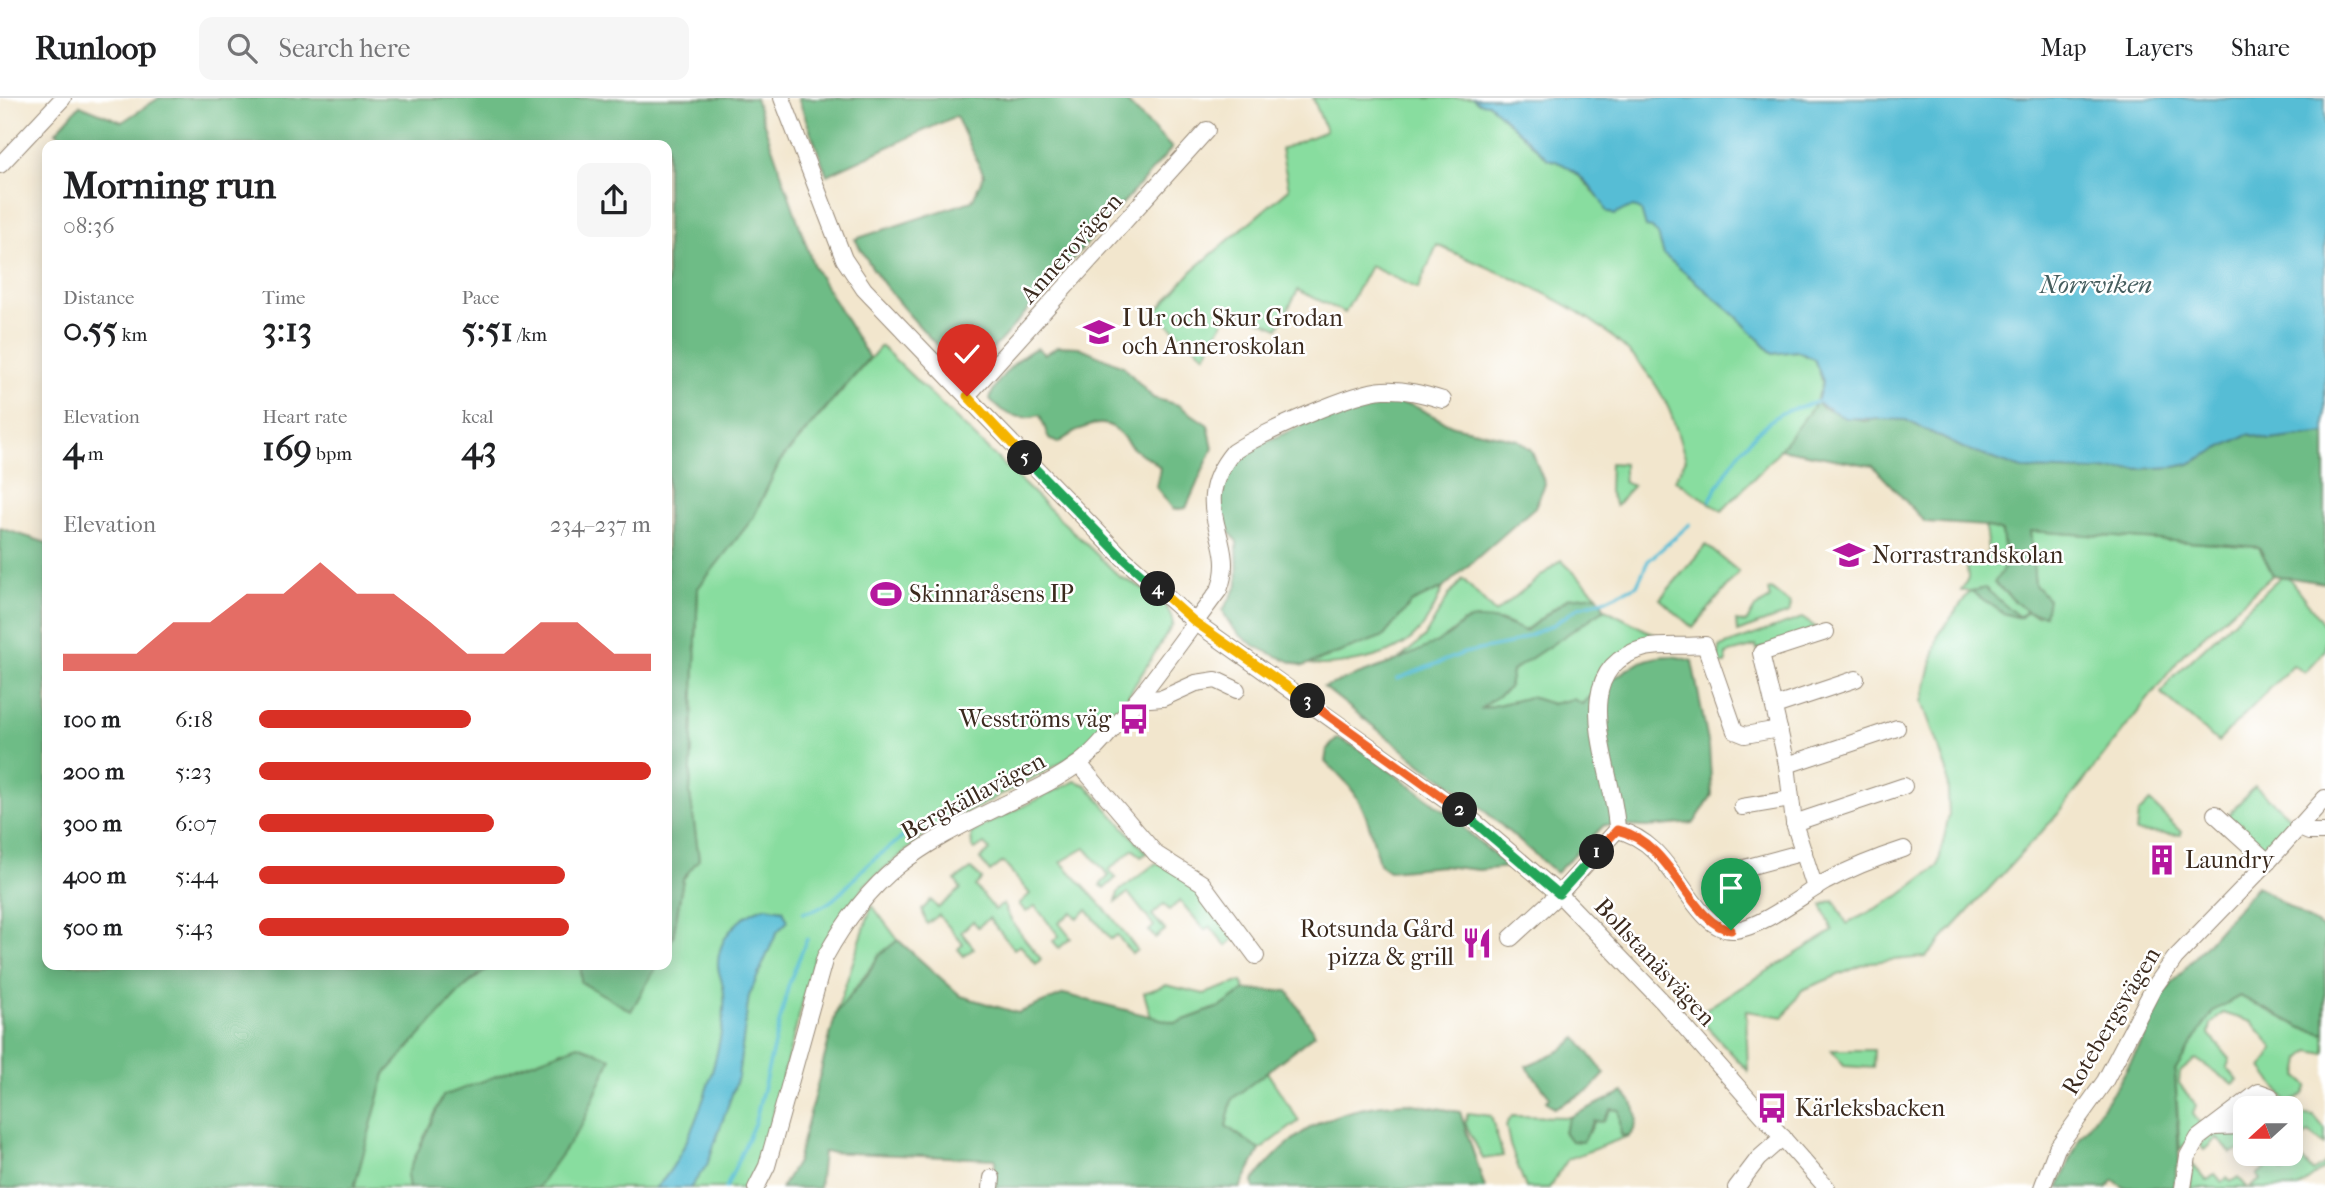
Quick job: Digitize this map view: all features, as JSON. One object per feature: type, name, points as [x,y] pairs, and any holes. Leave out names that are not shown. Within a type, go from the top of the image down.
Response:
[{"type":"street","points":[[2,156],[63,98]]},
{"type":"street","name":"Bollstanäsvägen","points":[[782,98],[844,259],[864,289],[1122,557],[1195,622],[1450,802],[1559,894],[1662,1001],[1827,1188]]},
{"type":"street","name":"Annerovägen","points":[[967,396],[1207,130]]},
{"type":"street","name":"Bergkällavägen","points":[[756,1188],[767,1166],[825,957],[863,897],[902,860],[927,843],[1037,789],[1079,764],[1137,700],[1219,590],[1227,568],[1212,513],[1212,489],[1221,467],[1233,452],[1245,444],[1360,394],[1383,390],[1415,391],[1443,400]]},
{"type":"street","points":[[1815,888],[1794,823],[1787,765],[1762,653],[1826,632]]},
{"type":"street","points":[[1511,938],[1559,894],[1617,830],[1616,812],[1597,717],[1598,698],[1606,673],[1621,658],[1647,648],[1705,645],[1735,731],[1745,735],[1779,729]]},
{"type":"street","points":[[1774,706],[1856,679]]},
{"type":"street","points":[[1137,700],[1163,698],[1196,682],[1216,680],[1237,690]]},
{"type":"street","points":[[1787,765],[1897,728]]},
{"type":"street","points":[[1079,764],[1156,854],[1202,883],[1256,956]]},
{"type":"street","points":[[1794,823],[1905,786]]},
{"type":"street","name":"Rotebergsvägen","points":[[2042,1188],[2057,1149],[2105,1081],[2169,965],[2198,930],[2268,862],[2325,797]]},
{"type":"street","points":[[1742,807],[1791,799]]},
{"type":"street","points":[[2215,814],[2268,862]]},
{"type":"street","points":[[2297,827],[2305,831],[2325,832]]},
{"type":"street","points":[[1617,830],[1643,841],[1687,888],[1699,910],[1723,929],[1747,927],[1868,860],[1904,849]]},
{"type":"street","points":[[1737,870],[1804,852]]},
{"type":"street","points":[[2254,1096],[2259,1092],[2269,1096]]},
{"type":"street","points":[[2183,1188],[2190,1149],[2211,1127],[2233,1111]]},
{"type":"street","points":[[2211,1127],[2233,1126]]},
{"type":"street","points":[[1736,1188],[1758,1159],[1783,1137]]},
{"type":"green space","points":[[159,98],[755,98],[814,267],[869,358],[780,461],[753,518],[698,588],[690,794],[699,859],[683,879],[672,939],[672,140],[66,140],[56,132],[80,105],[122,122]]},
{"type":"green space","points":[[798,98],[1123,98],[1172,148],[992,349],[976,363],[963,367],[956,366],[914,321],[876,274],[855,239],[972,201],[984,175],[956,116],[827,175]]},
{"type":"green space","points":[[1313,98],[1473,98],[1479,103],[1489,103],[1548,159],[1565,165],[1579,176],[1603,203],[1641,210],[1658,235],[1664,255],[1735,315],[1773,354],[1796,351],[1814,359],[1822,384],[1808,415],[1780,450],[1722,511],[1675,480],[1686,459],[1672,416],[1647,372],[1623,346],[1566,305],[1437,245],[1418,289],[1370,266],[1345,313],[1298,290],[1278,328],[1231,308],[1205,355],[1155,313],[1192,271],[1289,189],[1281,149],[1326,131]]},
{"type":"green space","points":[[881,346],[1120,577],[1160,600],[1173,624],[1121,707],[1086,743],[1061,763],[925,835],[866,884],[840,918],[814,959],[763,1152],[745,1188],[354,1188],[385,1074],[462,989],[486,970],[581,970],[581,982],[631,1011],[655,970],[672,970],[672,939],[683,879],[699,858],[690,794],[698,588],[753,518],[780,461]]},
{"type":"green space","points":[[1059,346],[1079,347],[1123,366],[1153,398],[1178,405],[1208,425],[1213,448],[1186,508],[1174,510],[1156,487],[1160,468],[1131,447],[1114,428],[1093,425],[1058,443],[1049,439],[1040,415],[1012,415],[1000,409],[990,399],[1002,377],[1023,357],[1037,348],[1045,354]]},
{"type":"green space","points":[[1361,398],[1412,405],[1453,426],[1518,440],[1531,450],[1545,484],[1535,507],[1443,588],[1411,603],[1384,636],[1303,666],[1256,646],[1236,631],[1228,621],[1223,610],[1238,585],[1237,542],[1218,516],[1217,504],[1226,469],[1244,452]]},
{"type":"green space","points":[[1817,402],[1822,407],[1863,421],[1888,418],[1906,420],[1963,448],[2022,469],[2094,471],[2175,467],[2189,464],[2248,434],[2270,440],[2325,433],[2325,583],[2273,575],[2259,547],[2030,531],[2035,585],[2048,599],[2045,615],[2026,612],[2020,618],[2003,613],[1971,591],[1985,588],[2019,617],[2026,611],[1994,583],[2006,565],[2002,532],[1985,526],[1925,522],[1873,466],[1780,449]]},
{"type":"green space","points":[[1610,463],[1624,464],[1624,482],[1633,486],[1616,506],[1609,492]]},
{"type":"green space","points":[[1985,526],[2002,532],[2006,565],[1995,583],[2026,611],[2020,617],[1980,591],[1972,591],[2020,618],[2026,612],[2037,616],[2048,599],[2035,586],[2030,531],[2259,547],[2273,575],[2185,652],[2057,815],[1926,957],[1870,962],[1802,990],[1784,1017],[1746,1011],[1748,1071],[1696,1015],[1833,931],[1822,905],[1834,900],[1847,924],[1899,896],[1938,866],[1949,815],[1947,771],[1922,702],[1938,636],[1970,591],[1961,591],[1968,578],[1967,567],[1978,557],[1984,557],[1988,551]]},
{"type":"green space","points":[[0,528],[42,541],[42,970],[486,970],[462,989],[385,1074],[354,1188],[0,1188]]},
{"type":"green space","points":[[1706,545],[1739,572],[1693,628],[1660,599]]},
{"type":"green space","points":[[1561,560],[1597,595],[1568,598],[1524,631],[1503,621],[1463,622],[1441,640],[1399,659],[1424,638],[1449,595],[1463,579],[1495,613]]},
{"type":"green space","points":[[2281,576],[2288,577],[2325,626],[2325,650],[2305,673],[2293,665],[2218,742],[2161,693],[2171,679]]},
{"type":"green space","points":[[1443,588],[1428,618],[1412,638],[1401,646],[1357,661],[1327,665],[1309,664],[1384,636],[1411,603]]},
{"type":"green space","points":[[1771,589],[1791,605],[1789,613],[1737,632],[1736,621],[1746,623],[1754,609],[1770,599],[1768,590]]},
{"type":"green space","points":[[1597,595],[1605,609],[1512,671],[1509,688],[1480,709],[1530,697],[1552,704],[1573,699],[1582,704],[1620,674],[1646,660],[1661,656],[1692,661],[1709,747],[1712,795],[1694,823],[1648,827],[1604,825],[1556,873],[1464,793],[1425,767],[1324,687],[1417,652],[1446,637],[1468,621],[1496,621],[1525,631],[1569,598]]},
{"type":"green space","points":[[1605,609],[1663,639],[1642,642],[1582,704],[1573,699],[1552,704],[1530,697],[1478,710],[1509,688],[1512,671]]},
{"type":"green space","points":[[1802,618],[1817,628],[1757,650],[1756,646],[1726,654],[1726,664],[1717,664],[1720,647]]},
{"type":"green space","points":[[1338,738],[1365,752],[1442,809],[1508,867],[1479,870],[1442,866],[1389,871],[1379,864],[1367,819],[1356,795],[1325,762],[1327,749]]},
{"type":"green space","points":[[1075,781],[1086,785],[1147,853],[1141,857],[1133,849],[1109,870],[1116,878],[1105,888],[1100,885],[1109,876],[1085,848],[1061,862],[1112,917],[1137,950],[1132,954],[1117,935],[1111,939],[1087,910],[1077,918],[1072,912],[1059,923],[1071,938],[1059,948],[1053,941],[1059,936],[1035,906],[1026,912],[1019,904],[1030,894],[1003,862],[990,872],[980,859],[990,850],[984,844],[975,850],[972,847],[971,834],[983,826]]},
{"type":"green space","points":[[2255,786],[2292,819],[2264,851],[2226,817]]},
{"type":"green space","points":[[2150,802],[2181,835],[2136,832],[2138,814]]},
{"type":"green space","points":[[1156,863],[1181,876],[1191,885],[1235,938],[1226,946],[1210,926],[1205,930],[1180,901],[1169,910],[1164,904],[1152,915],[1165,930],[1155,938],[1149,931],[1154,926],[1128,893],[1116,902],[1118,892]]},
{"type":"green space","points":[[971,869],[982,879],[975,886],[995,910],[1003,904],[1015,926],[1041,959],[1036,964],[1020,945],[1014,949],[989,918],[978,927],[973,921],[961,932],[974,948],[964,956],[958,949],[963,944],[939,915],[927,924],[922,910],[931,900],[938,908],[961,889],[955,880]]},
{"type":"green space","points":[[2257,886],[2325,930],[2325,1034],[2302,1028],[2240,996],[2213,1011],[2175,1071],[2179,1159],[2174,1187],[2124,1188],[2114,1180],[2106,1188],[2058,1188],[2080,1138],[2116,1088],[2147,1033],[2163,994]]},
{"type":"green space","points":[[872,905],[898,940],[873,965],[836,1013]]},
{"type":"green space","points":[[898,940],[961,996],[1018,1013],[1064,994],[1176,1023],[1222,1006],[1245,990],[1288,991],[1315,1034],[1232,1099],[1226,1126],[1260,1150],[1240,1188],[995,1187],[995,1159],[823,1152],[819,1188],[781,1188],[797,1162],[836,1013],[868,974],[878,956]]},
{"type":"green space","points":[[581,970],[655,970],[631,1011],[581,982]]},
{"type":"green space","points":[[1242,981],[1245,990],[1222,1006],[1176,1023],[1151,1017],[1144,993],[1166,985],[1204,994]]},
{"type":"green space","points":[[2240,996],[2302,1028],[2325,1034],[2325,1054],[2310,1051],[2301,1059],[2298,1077],[2308,1086],[2304,1094],[2283,1096],[2262,1068],[2274,1048],[2252,1022],[2223,1013],[2211,1024],[2209,1034],[2230,1059],[2227,1068],[2238,1080],[2233,1084],[2196,1059],[2180,1072],[2179,1083],[2196,1106],[2193,1114],[2202,1126],[2180,1150],[2175,1070],[2212,1011]]},
{"type":"green space","points":[[1577,1038],[1605,1074],[1590,1090],[1554,1108],[1546,1101],[1550,1097],[1526,1066],[1560,1051]]},
{"type":"green space","points":[[578,1045],[611,1058],[582,1125],[537,1188],[409,1188],[407,1175],[443,1096]]},
{"type":"green space","points":[[1831,1050],[1874,1050],[1873,1068],[1844,1066]]},
{"type":"green space","points":[[1267,1072],[1299,1121],[1260,1150],[1226,1126],[1232,1098]]},
{"type":"green space","points":[[1623,1092],[1634,1107],[1637,1119],[1629,1136],[1621,1135],[1619,1110],[1611,1109],[1603,1122],[1594,1121],[1583,1142],[1571,1141],[1564,1132],[1570,1117]]},
{"type":"green space","points":[[1407,1103],[1460,1112],[1485,1188],[1254,1188],[1253,1181],[1269,1162],[1302,1133],[1320,1122],[1359,1109]]},
{"type":"green space","points":[[1611,1109],[1620,1110],[1621,1135],[1626,1137],[1568,1159],[1549,1188],[1526,1188],[1510,1145],[1506,1125],[1512,1116],[1570,1117],[1564,1132],[1589,1133],[1595,1121],[1603,1121]]},
{"type":"green space","points":[[1468,1113],[1491,1116],[1503,1156],[1483,1159],[1465,1123]]},
{"type":"green space","points":[[2303,1115],[2314,1116],[2325,1129],[2325,1145],[2309,1133],[2303,1138]]},
{"type":"green space","points":[[2233,1131],[2233,1152],[2217,1138],[2204,1150],[2200,1145],[2213,1132]]},
{"type":"green space","points":[[2303,1160],[2313,1172],[2325,1163],[2325,1168],[2298,1188],[2249,1188],[2260,1180],[2257,1175],[2265,1168],[2263,1166],[2277,1166],[2283,1172],[2293,1166],[2303,1166]]},
{"type":"green space","points":[[2193,1165],[2207,1181],[2215,1174],[2222,1182],[2227,1178],[2231,1182],[2238,1177],[2248,1188],[2190,1188]]},
{"type":"water","name":"Norrviken","points":[[1473,98],[2325,98],[2325,433],[2270,440],[2248,434],[2189,464],[2175,467],[2094,471],[2022,469],[1963,448],[1906,420],[1845,418],[1817,402],[1823,381],[1814,359],[1796,351],[1773,354],[1735,315],[1664,255],[1658,235],[1652,228],[1646,227],[1641,210],[1630,207],[1614,215],[1606,211],[1583,179],[1566,166],[1548,159],[1489,104],[1479,103]]},
{"type":"water","points":[[767,907],[783,910],[788,921],[777,932],[749,996],[738,1077],[707,1165],[690,1188],[655,1188],[681,1152],[713,1068],[724,1014],[724,994],[718,968],[721,947],[728,933],[740,921]]},
{"type":"waterway","points":[[1710,500],[1732,464],[1758,431],[1780,414],[1817,402]]},
{"type":"waterway","points":[[1397,679],[1464,653],[1509,644],[1553,625],[1579,607],[1608,599],[1637,585],[1648,561],[1690,524]]},
{"type":"waterway","points":[[803,913],[815,910],[834,899],[864,868],[917,825]]},
{"type":"waterway","points":[[726,1188],[755,1122],[789,983],[807,939]]},
{"type":"place","name":"I Ur och Skur Grodan och Anneroskolan","points":[[1099,332]]},
{"type":"place","name":"Norrastrandskolan","points":[[1849,555]]},
{"type":"place","name":"Skinnaråsens IP","points":[[886,594]]},
{"type":"place","name":"Wesströms väg","points":[[1134,719]]},
{"type":"place","name":"Laundry","points":[[2162,860]]},
{"type":"place","name":"Rotsunda Gård pizza & grill","points":[[1477,943]]},
{"type":"place","name":"Kärleksbacken","points":[[1772,1108]]},
{"type":"route","points":[[967,396],[1122,557],[1195,622],[1469,817],[1559,894],[1617,830],[1643,841],[1687,888],[1699,910],[1713,924],[1731,930]]}]
